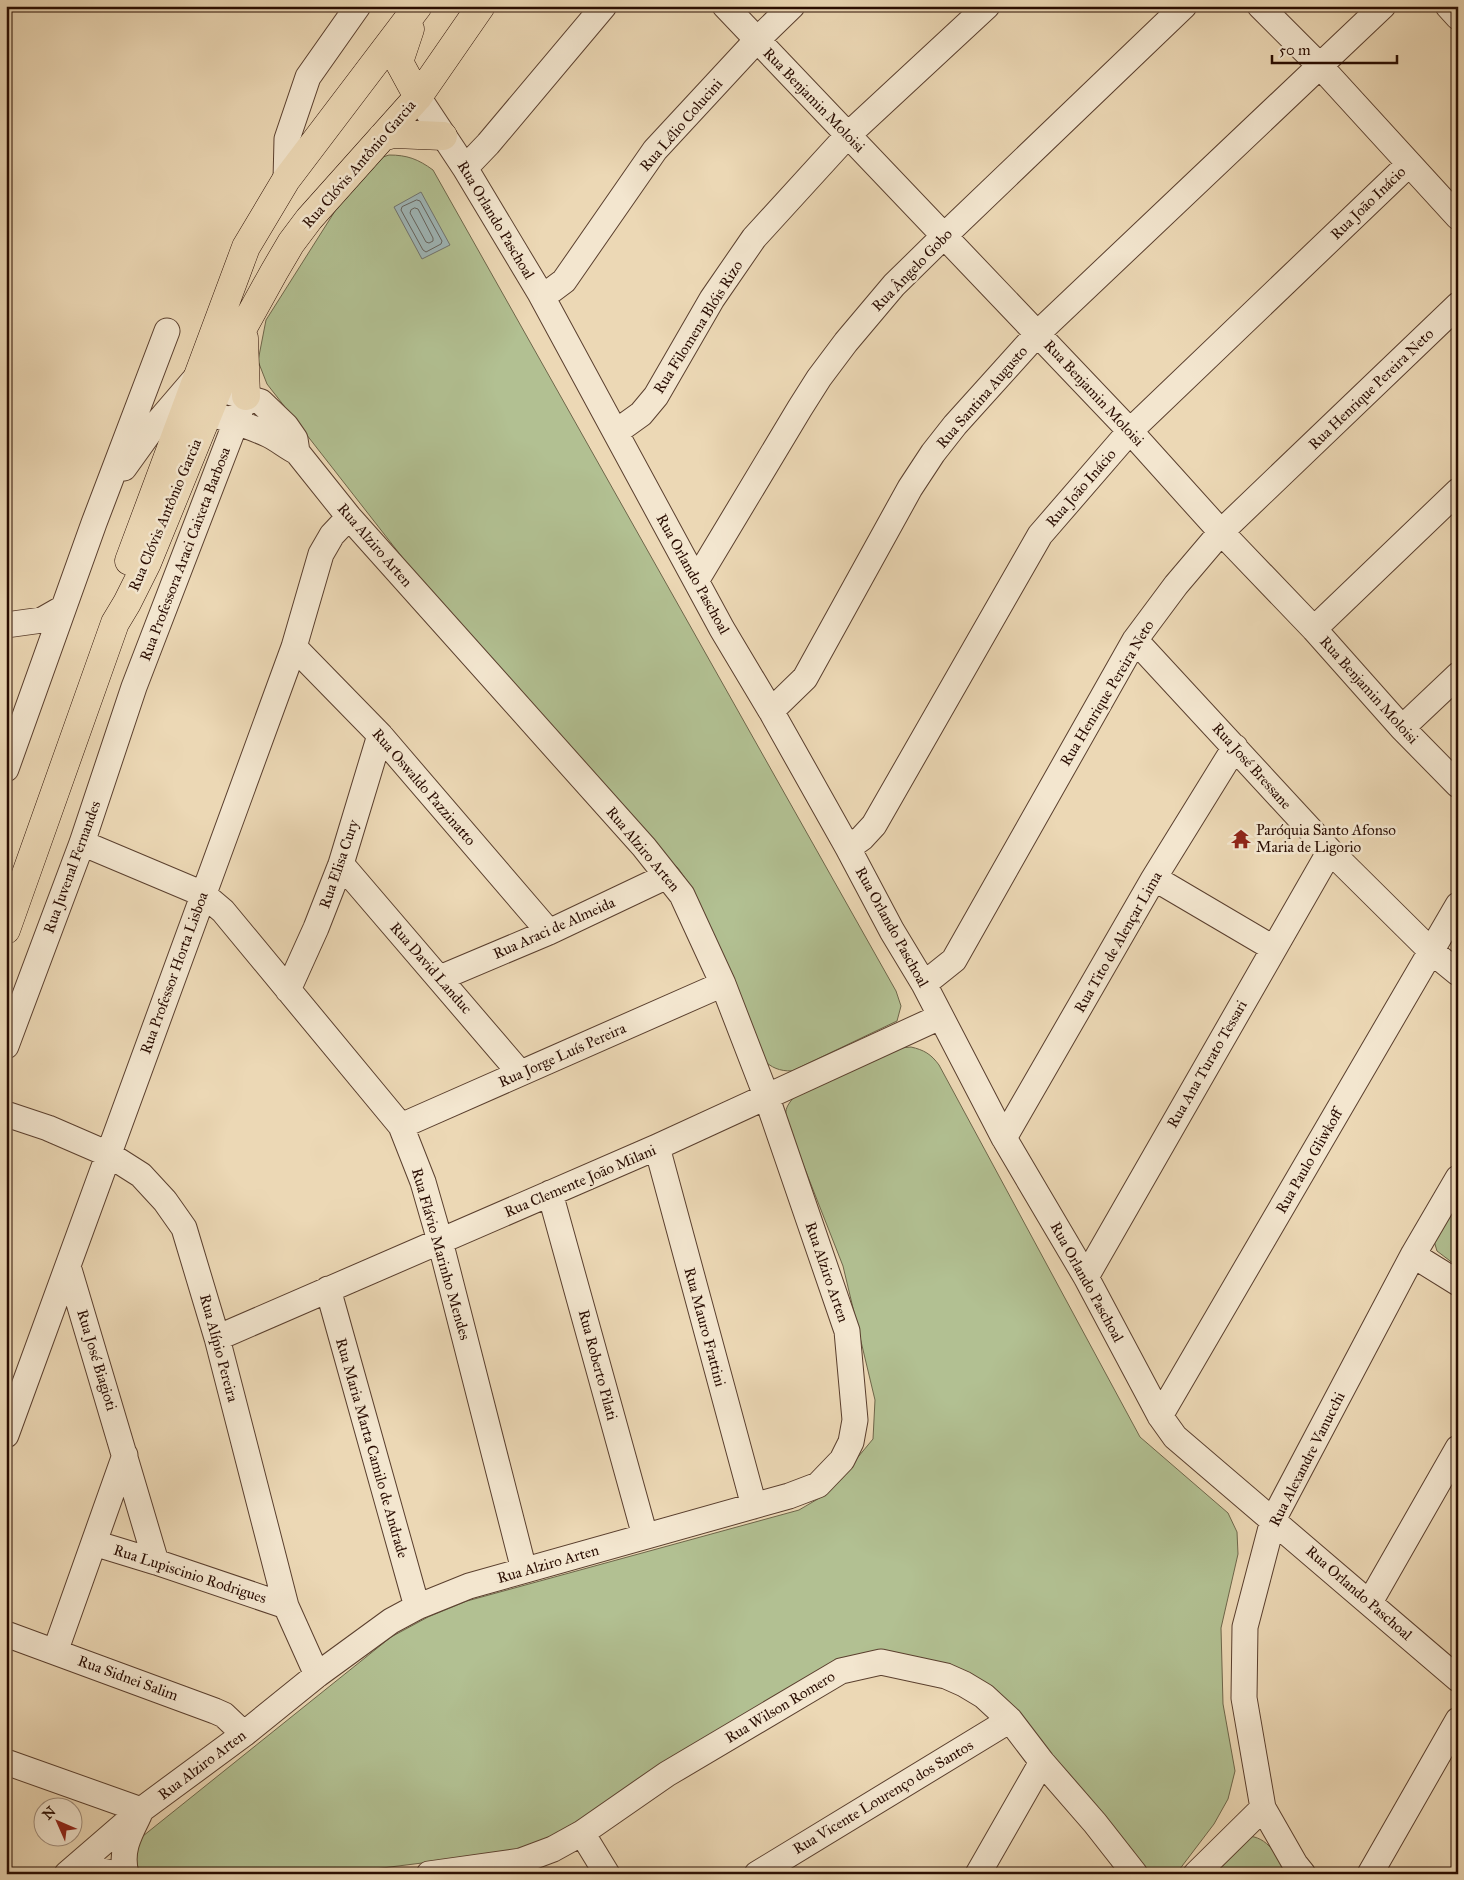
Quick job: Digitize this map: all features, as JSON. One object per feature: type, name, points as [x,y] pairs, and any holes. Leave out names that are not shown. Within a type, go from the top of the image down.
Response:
[{"type":"main road","points":[[418,97],[399,62],[402,49],[419,6]]},
{"type":"main road","name":"Rua Clóvis Antônio Garcia","points":[[114,623],[127,603],[147,563],[205,393],[246,247],[286,180],[419,6]]},
{"type":"main road","name":"Rua Clóvis Antônio Garcia","points":[[114,623],[119,590],[180,420],[205,393],[291,244],[309,219],[418,97],[481,6]]},
{"type":"main road","points":[[382,137],[394,134],[443,136]]},
{"type":"main road","points":[[244,328],[246,396]]},
{"type":"main road","points":[[9,914],[114,623]]},
{"type":"street","points":[[286,180],[287,139],[308,77],[358,6]]},
{"type":"street","points":[[464,168],[488,144],[604,6]]},
{"type":"street","name":"Rua Benjamin Moloisi","points":[[725,6],[1130,431],[1221,532],[1314,629],[1402,728],[1458,785]]},
{"type":"street","name":"Rua Lélio Colucini","points":[[540,293],[552,290],[564,281],[655,150],[757,40],[792,6]]},
{"type":"street","name":"Rua Filomena Blóis Rizo","points":[[616,432],[642,414],[656,396],[712,299],[754,238],[848,134],[987,6]]},
{"type":"street","name":"Rua Ângelo Gobo","points":[[696,581],[819,378],[846,342],[894,285],[1184,6]]},
{"type":"street","points":[[1260,6],[1320,66],[1458,217]]},
{"type":"street","name":"Rua Santina Augusto","points":[[771,711],[805,678],[910,488],[933,453],[955,425],[1038,334],[1383,6]]},
{"type":"street","points":[[1448,6],[1458,17]]},
{"type":"street","name":"Rua Orlando Paschoal","points":[[418,97],[464,168],[540,293],[722,629],[771,711],[892,931],[924,984],[1004,1138],[1086,1277],[1160,1416],[1176,1437],[1458,1679]]},
{"type":"street","name":"Rua João Inácio","points":[[848,848],[862,838],[874,825],[1040,535],[1130,431],[1409,164]]},
{"type":"street","name":"Rua Henrique Pereira Neto","points":[[924,984],[954,960],[1135,640],[1176,585],[1221,532],[1458,305]]},
{"type":"street","points":[[6,769],[94,523],[167,331]]},
{"type":"street","points":[[94,523],[106,496],[152,429],[205,393]]},
{"type":"street","name":"Rua Alziro Arten","points":[[205,393],[246,396],[261,402],[286,426],[295,439],[297,452]]},
{"type":"street","name":"Rua Alziro Arten","points":[[67,1874],[141,1810],[244,1734],[317,1675],[384,1625],[417,1607],[470,1586],[789,1496],[818,1485],[842,1460],[851,1442],[855,1420],[847,1331],[767,1098],[723,984],[682,894],[644,847],[349,517],[297,452],[284,446],[272,436],[236,422],[205,393]]},
{"type":"street","name":"Rua Professora Araci Caixeta Barbosa","points":[[134,687],[246,396]]},
{"type":"street","points":[[1314,629],[1458,491]]},
{"type":"street","name":"Rua Professor Horta Lisboa","points":[[6,1435],[294,647],[321,554],[332,535],[349,517]]},
{"type":"street","points":[[6,625],[42,620],[64,608]]},
{"type":"street","name":"Rua José Bressane","points":[[1135,640],[1330,851],[1431,951],[1458,973]]},
{"type":"street","name":"Rua Oswaldo Pazzinatto","points":[[294,647],[380,735],[549,932]]},
{"type":"street","points":[[1402,728],[1458,676]]},
{"type":"street","name":"Rua Juvenal Fernandes","points":[[6,1046],[82,843],[134,687]]},
{"type":"street","name":"Rua Elisa Cury","points":[[288,990],[316,928],[341,864],[380,735]]},
{"type":"street","name":"Rua Tito de Alençar Lima","points":[[1004,1138],[1154,878],[1235,747]]},
{"type":"street","name":"Rua Flávio Marinho Mendes","points":[[82,843],[203,894],[224,911],[401,1126],[423,1182],[440,1241],[524,1570]]},
{"type":"street","name":"Rua Ana Turato Tessari","points":[[1086,1277],[1330,851]]},
{"type":"street","name":"Rua David Landuc","points":[[341,864],[520,1073]]},
{"type":"street","name":"Rua Araci de Almeida","points":[[440,978],[549,932],[667,876]]},
{"type":"street","points":[[1154,878],[1273,948]]},
{"type":"street","name":"Rua Paulo Gliwkoff","points":[[1160,1416],[1458,905]]},
{"type":"street","name":"Rua Jorge Luís Pereira","points":[[401,1126],[723,984]]},
{"type":"street","name":"Rua Clemente João Milani","points":[[217,1338],[657,1148],[940,1017]]},
{"type":"street","name":"Rua Alípio Pereira","points":[[6,1114],[48,1128],[108,1154],[141,1176],[165,1200],[184,1228],[217,1338],[286,1606],[317,1675]]},
{"type":"street","name":"Rua Mauro Frattini","points":[[657,1148],[754,1506]]},
{"type":"street","name":"Rua Alexandre Vanucchi","points":[[1303,1874],[1295,1864],[1263,1808],[1244,1698],[1245,1627],[1273,1520],[1413,1255],[1458,1178]]},
{"type":"street","name":"Rua Roberto Pilati","points":[[550,1193],[645,1536]]},
{"type":"street","points":[[1413,1255],[1458,1283]]},
{"type":"street","name":"Rua José Biagioti","points":[[68,1266],[156,1562]]},
{"type":"street","name":"Rua Maria Marta Camilo de Andrade","points":[[328,1289],[417,1607]]},
{"type":"street","points":[[1370,1602],[1458,1448]]},
{"type":"street","points":[[55,1652],[125,1455]]},
{"type":"street","name":"Rua Lupiscinio Rodrigues","points":[[94,1543],[286,1606]]},
{"type":"street","name":"Rua Sidnei Salim","points":[[6,1634],[215,1711],[224,1715],[244,1734]]},
{"type":"street","name":"Rua Wilson Romero","points":[[429,1874],[521,1861],[553,1849],[582,1833],[667,1774],[841,1672],[881,1662],[946,1676],[984,1696],[1010,1720],[1042,1762],[1095,1823],[1135,1874]]},
{"type":"street","name":"Rua Vicente Lourenço dos Santos","points":[[757,1874],[1010,1720]]},
{"type":"street","points":[[1370,1874],[1458,1720]]},
{"type":"street","points":[[6,1762],[141,1810],[125,1845],[122,1862],[126,1874]]},
{"type":"street","points":[[978,1874],[1042,1762]]},
{"type":"street","points":[[1196,1874],[1263,1808]]},
{"type":"street","points":[[582,1833],[607,1874]]},
{"type":"street","points":[[71,1874],[96,1869],[114,1874]]},
{"type":"green space","points":[[389,155],[412,158],[433,170],[896,991],[901,1006],[897,1021],[792,1071],[776,1068],[762,1059],[691,887],[678,868],[660,851],[420,580],[267,384],[258,361],[266,320],[361,170],[374,160]]},
{"type":"green space","points":[[911,1047],[927,1053],[939,1065],[1140,1437],[1228,1513],[1237,1532],[1238,1554],[1221,1628],[1223,1704],[1235,1771],[1228,1799],[1214,1824],[1176,1874],[1153,1874],[1147,1869],[971,1682],[835,1660],[558,1833],[518,1851],[334,1874],[136,1874],[133,1852],[138,1840],[391,1637],[428,1617],[467,1601],[799,1510],[828,1493],[873,1439],[875,1400],[843,1266],[790,1131],[786,1112],[796,1095],[900,1048]]},
{"type":"green space","points":[[1458,1198],[1458,1267],[1437,1251],[1434,1241]]},
{"type":"green space","points":[[1246,1836],[1261,1840],[1272,1849],[1288,1874],[1205,1874]]},
{"type":"water","points":[[421,192],[450,245],[422,259],[394,207]]},
{"type":"place","name":"Paróquia Santo Afonso Maria de Ligorio","points":[[1241,839]]}]
